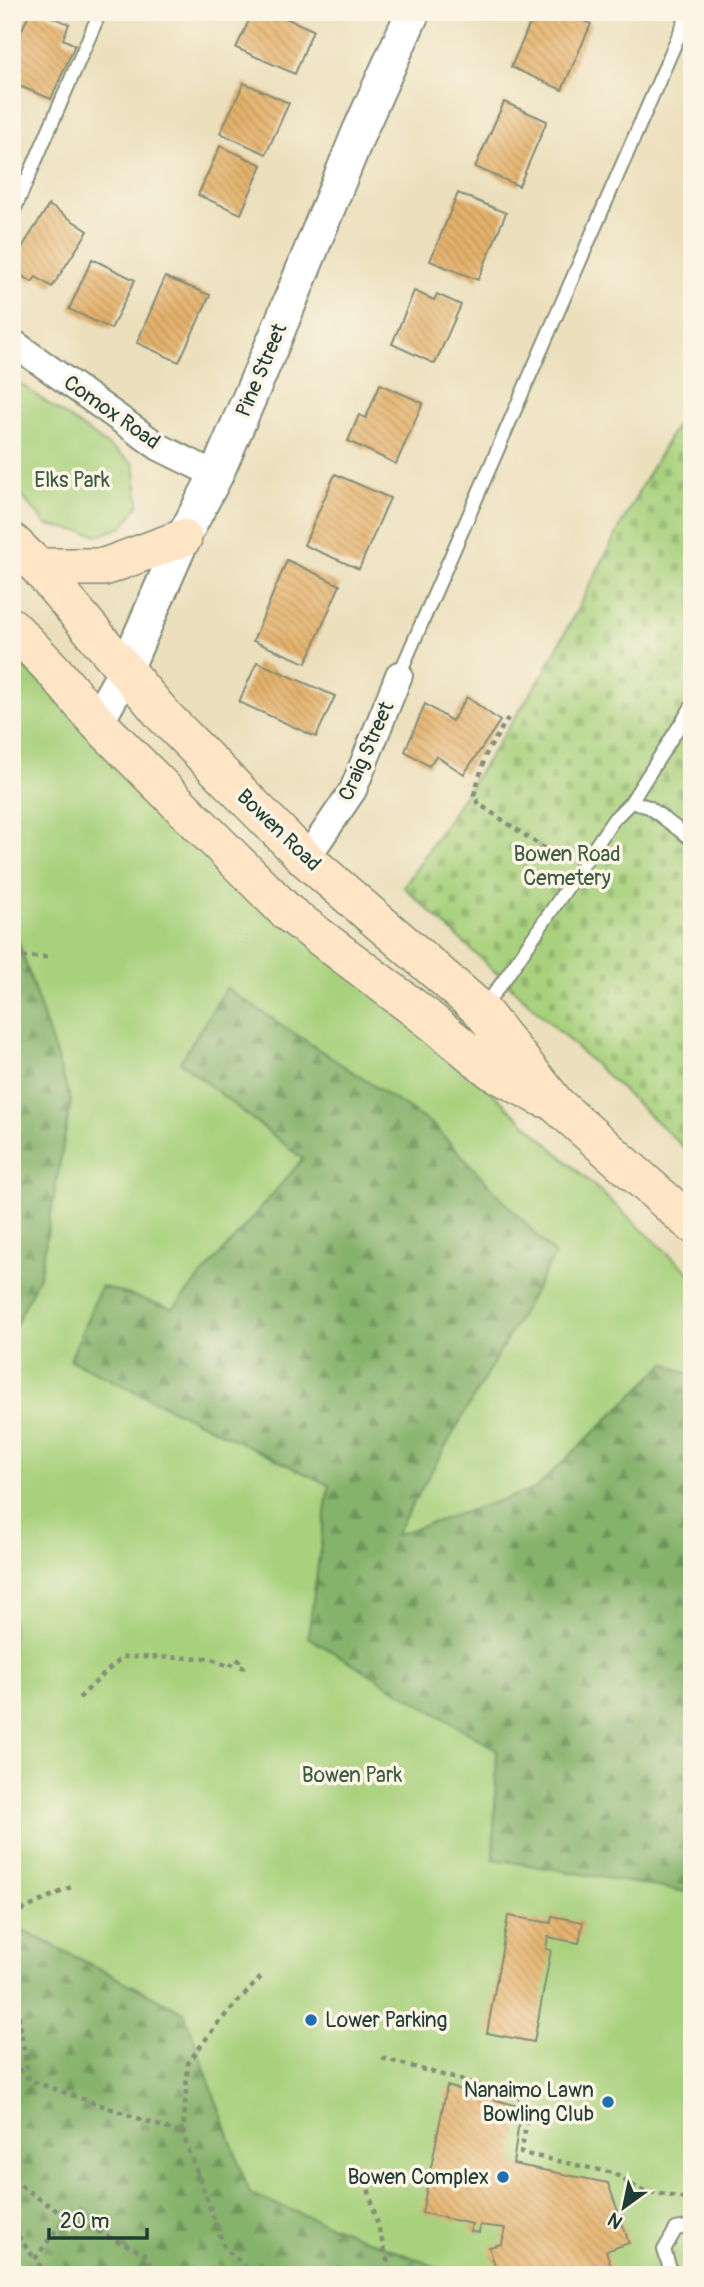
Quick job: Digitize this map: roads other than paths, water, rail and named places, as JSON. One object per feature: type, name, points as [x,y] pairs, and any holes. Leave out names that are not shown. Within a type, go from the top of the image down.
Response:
[{"type":"main road","points":[[38,567],[104,567],[183,538]]},
{"type":"main road","name":"Bowen Road","points":[[12,542],[38,567],[164,716],[306,859],[481,1010],[557,1105],[692,1224]]},
{"type":"main road","name":"Bowen Road","points":[[12,627],[97,722],[287,912],[492,1071],[557,1105]]},
{"type":"street","name":"Pine Street","points":[[97,722],[125,671],[183,538],[216,475],[359,132],[414,12]]},
{"type":"street","name":"Comox Road","points":[[12,342],[159,447],[216,475]]},
{"type":"street","name":"Craig Street","points":[[306,859],[353,790],[400,675]]},
{"type":"lane","points":[[12,215],[100,12]]},
{"type":"lane","points":[[400,675],[689,12]]},
{"type":"lane","points":[[481,1010],[505,980],[614,819],[631,802],[692,706]]},
{"type":"lane","points":[[631,802],[649,807],[692,840]]},
{"type":"lane","points":[[672,2275],[664,2250],[676,2228],[692,2226]]},
{"type":"place","name":"Lower Parking","points":[[311,2020]]},
{"type":"place","name":"Nanaimo Lawn Bowling Club","points":[[608,2102]]},
{"type":"place","name":"Bowen Complex","points":[[503,2177]]},
{"type":"park label","name":"Elks Park","points":[[72,480]]},
{"type":"park label","name":"Bowen Road Cemetery","points":[[567,866]]},
{"type":"park label","name":"Bowen Park","points":[[352,1775]]}]
